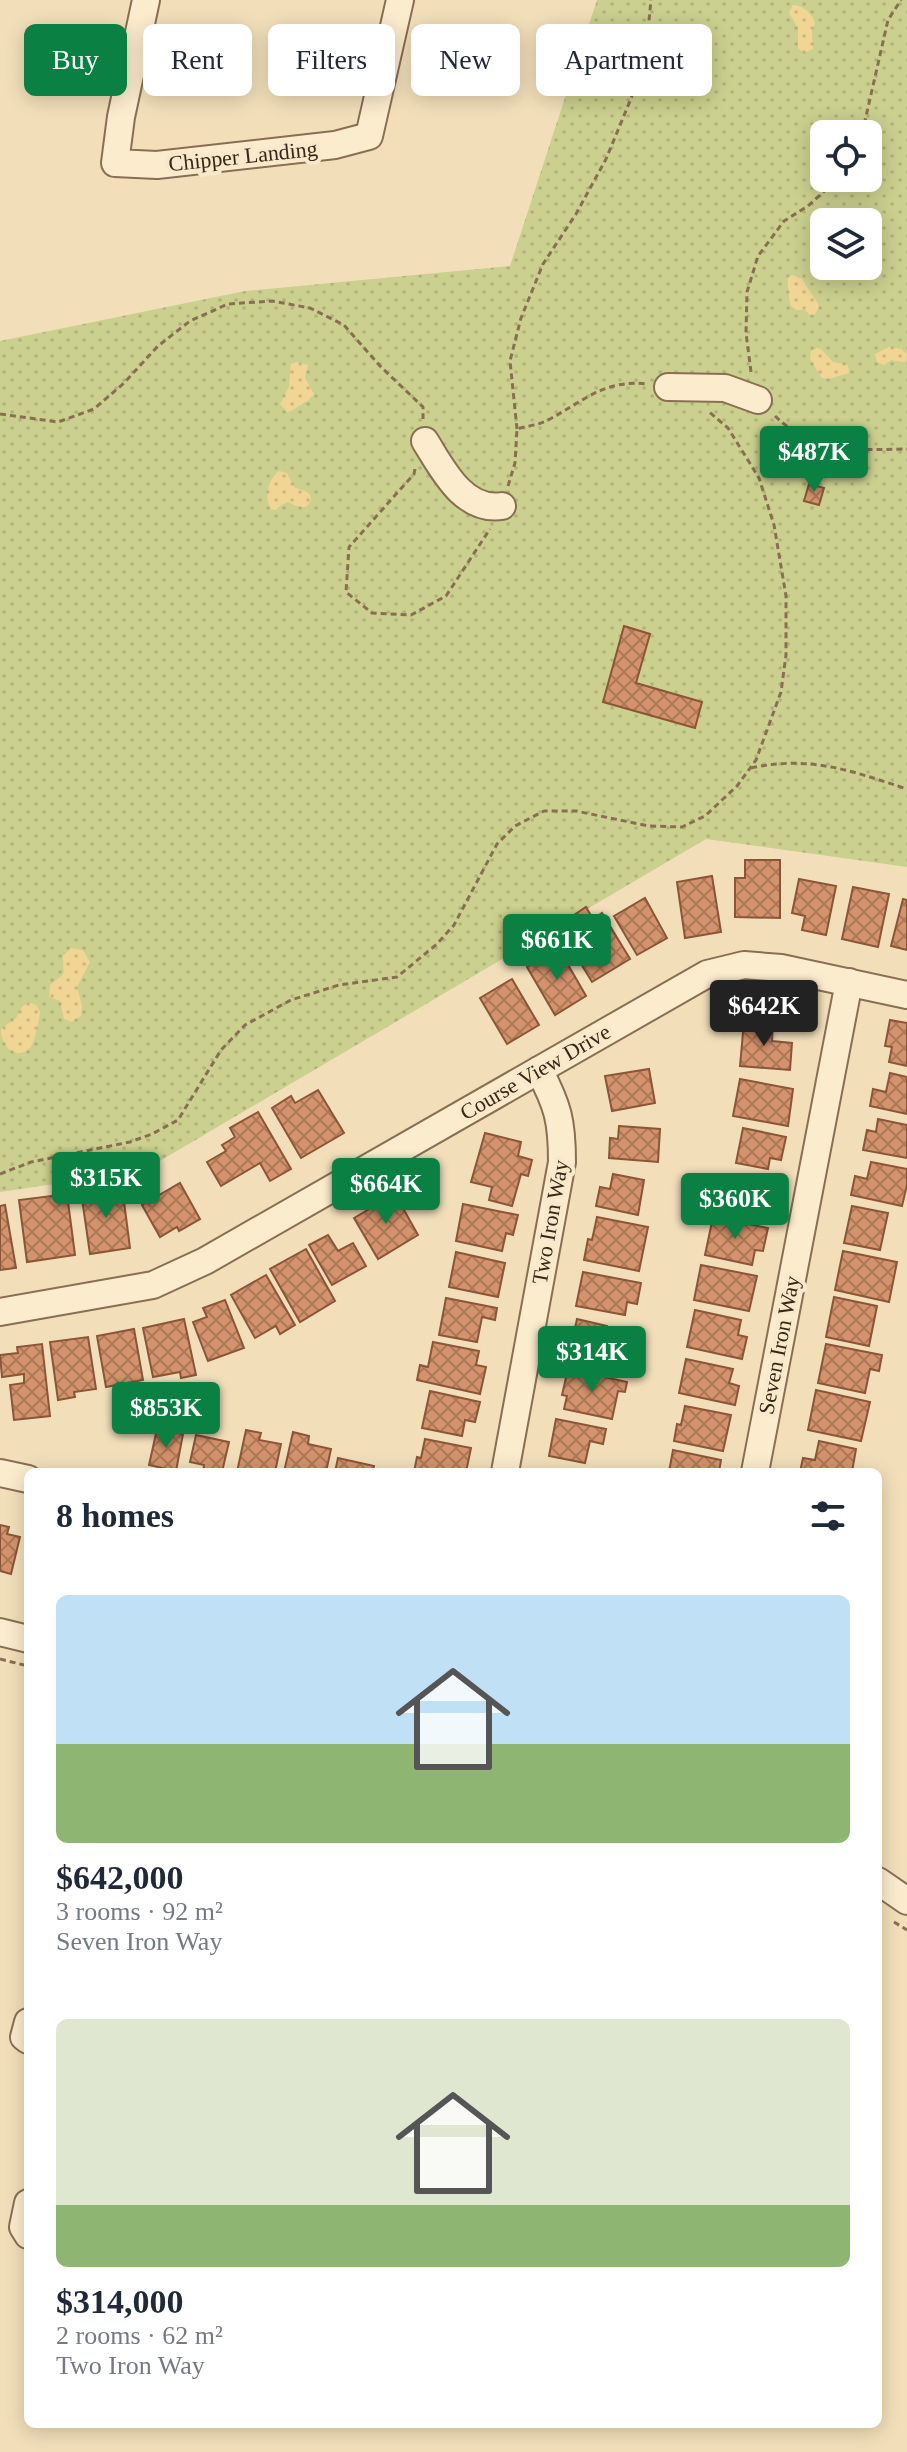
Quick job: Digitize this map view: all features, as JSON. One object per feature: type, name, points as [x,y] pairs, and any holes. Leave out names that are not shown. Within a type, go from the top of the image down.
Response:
[{"type":"street","name":"Chipper Landing","points":[[146,0],[121,117],[115,163],[157,165],[335,145],[369,136],[400,0]]},
{"type":"street","points":[[668,387],[725,388],[758,400]]},
{"type":"street","points":[[425,441],[448,478],[479,506],[502,506]]},
{"type":"street","name":"Course View Drive","points":[[0,1312],[153,1285],[205,1261],[707,974],[744,965],[781,968],[907,995]]},
{"type":"street","name":"Seven Iron Way","points":[[756,1468],[849,982]]},
{"type":"street","name":"Two Iron Way","points":[[506,1468],[562,1162],[562,1127],[554,1098],[539,1070]]},
{"type":"street","points":[[0,1473],[24,1478]]},
{"type":"street","points":[[0,1632],[24,1638]]},
{"type":"street","points":[[882,1884],[907,1901]]},
{"type":"path","points":[[0,414],[58,422],[94,409],[124,383],[158,346],[190,321],[228,304],[272,301],[310,308],[344,325],[380,366],[423,407],[425,441],[414,474],[349,547],[346,592],[372,613],[385,614],[411,615],[446,596],[500,513],[515,463],[517,429],[510,361],[521,318],[543,264],[576,214],[606,159],[630,101],[645,61],[651,0]]},
{"type":"path","points":[[865,120],[888,20],[901,0]]},
{"type":"path","points":[[824,192],[784,221],[758,256],[747,292],[746,333],[758,400],[782,423],[813,442],[851,450],[907,449]]},
{"type":"path","points":[[517,429],[545,422],[605,387],[632,382],[668,387]]},
{"type":"path","points":[[0,1174],[31,1162],[130,1142],[152,1134],[178,1120],[221,1050],[245,1025],[303,996],[339,985],[397,977],[437,944],[454,925],[497,844],[515,826],[544,811],[576,811],[649,826],[682,827],[705,816],[737,786],[756,760],[781,692],[786,655],[786,596],[774,525],[759,478],[728,428],[707,410]]},
{"type":"path","points":[[750,768],[777,762],[811,762],[860,773],[907,789]]},
{"type":"path","points":[[0,1659],[24,1665]]},
{"type":"green space","points":[[597,0],[907,0],[907,867],[706,839],[143,1171],[0,1192],[0,341],[245,291],[510,266],[566,96],[712,96],[712,24],[589,24]]},
{"type":"sand","points":[[793,5],[807,11],[815,23],[813,49],[804,53],[798,48],[798,28],[789,13]]},
{"type":"sand","points":[[788,276],[802,279],[818,304],[814,315],[791,306]]},
{"type":"sand","points":[[889,347],[901,349],[907,354],[906,361],[891,360],[884,365],[877,362],[875,354]]},
{"type":"sand","points":[[817,348],[833,362],[848,365],[849,373],[822,378],[810,359],[811,351]]},
{"type":"sand","points":[[291,364],[308,365],[305,378],[314,394],[308,401],[287,412],[280,404],[289,387]]},
{"type":"sand","points":[[279,471],[287,473],[294,487],[310,495],[311,501],[306,507],[288,502],[276,510],[271,509],[268,488]]},
{"type":"sand","points":[[71,948],[83,950],[90,962],[77,987],[81,1016],[72,1022],[64,1019],[60,1001],[49,997],[50,985],[63,974],[63,956]]},
{"type":"sand","points":[[28,1002],[36,1005],[40,1012],[35,1037],[30,1048],[24,1052],[14,1052],[3,1040],[1,1029],[16,1018]]},
{"type":"building","points":[[809,484],[824,488],[819,505],[804,501]]},
{"type":"building","points":[[624,626],[650,634],[636,683],[702,702],[695,728],[603,702]]},
{"type":"building","points":[[745,860],[780,860],[780,918],[735,917],[735,878],[745,878]]},
{"type":"building","points":[[712,876],[721,932],[685,938],[677,882]]},
{"type":"building","points":[[799,879],[836,886],[826,935],[802,930],[805,916],[792,913]]},
{"type":"building","points":[[853,887],[889,894],[878,947],[842,939]]},
{"type":"building","points":[[645,898],[667,938],[637,955],[614,916]]},
{"type":"building","points":[[903,899],[907,900],[907,950],[891,946]]},
{"type":"building","points":[[586,907],[593,919],[602,913],[630,959],[592,982],[564,936],[577,928],[571,917]]},
{"type":"building","points":[[559,949],[586,996],[555,1015],[527,967]]},
{"type":"building","points":[[512,979],[539,1025],[507,1044],[480,998]]},
{"type":"building","points":[[890,1020],[907,1023],[907,1066],[889,1062],[892,1047],[885,1046]]},
{"type":"building","points":[[744,1021],[773,1024],[772,1041],[792,1043],[790,1070],[740,1066]]},
{"type":"building","points":[[649,1069],[655,1103],[612,1111],[605,1076]]},
{"type":"building","points":[[890,1073],[907,1077],[907,1114],[870,1106],[873,1089],[886,1092]]},
{"type":"building","points":[[740,1079],[793,1089],[788,1126],[733,1116]]},
{"type":"building","points":[[318,1090],[344,1133],[301,1158],[272,1108],[291,1096],[295,1103]]},
{"type":"building","points":[[258,1112],[291,1169],[270,1181],[260,1163],[221,1186],[207,1162],[226,1151],[222,1145],[235,1137],[230,1128]]},
{"type":"building","points":[[878,1119],[907,1125],[907,1158],[863,1150],[867,1130],[876,1132]]},
{"type":"building","points":[[619,1126],[660,1129],[658,1162],[609,1158],[610,1138],[618,1139]]},
{"type":"building","points":[[743,1128],[786,1137],[781,1160],[770,1158],[768,1169],[736,1163]]},
{"type":"building","points":[[485,1133],[521,1142],[518,1156],[532,1160],[528,1176],[521,1174],[512,1206],[489,1200],[492,1187],[471,1182]]},
{"type":"building","points":[[871,1162],[907,1169],[902,1206],[851,1195],[855,1176],[867,1179]]},
{"type":"building","points":[[613,1174],[644,1180],[638,1215],[596,1206],[600,1187],[610,1189]]},
{"type":"building","points":[[738,1175],[777,1183],[773,1203],[762,1201],[758,1217],[730,1211]]},
{"type":"building","points":[[180,1183],[200,1219],[160,1237],[142,1205]]},
{"type":"building","points":[[122,1186],[130,1248],[90,1254],[81,1192]]},
{"type":"building","points":[[67,1194],[75,1255],[27,1262],[19,1200]]},
{"type":"building","points":[[395,1194],[418,1235],[378,1259],[354,1218]]},
{"type":"building","points":[[463,1204],[518,1215],[513,1235],[506,1233],[502,1251],[456,1241]]},
{"type":"building","points":[[5,1205],[16,1268],[0,1270],[0,1206]]},
{"type":"building","points":[[852,1206],[888,1213],[880,1250],[844,1243]]},
{"type":"building","points":[[597,1217],[648,1227],[639,1271],[584,1260]]},
{"type":"building","points":[[713,1217],[768,1228],[763,1251],[755,1250],[752,1265],[705,1255]]},
{"type":"building","points":[[328,1235],[338,1251],[353,1243],[366,1266],[332,1285],[309,1245]]},
{"type":"building","points":[[306,1249],[335,1301],[300,1322],[270,1269]]},
{"type":"building","points":[[843,1251],[897,1262],[889,1302],[835,1290]]},
{"type":"building","points":[[456,1252],[505,1263],[498,1297],[449,1287]]},
{"type":"building","points":[[701,1265],[757,1276],[749,1311],[694,1300]]},
{"type":"building","points":[[583,1272],[641,1283],[637,1304],[627,1302],[625,1315],[576,1306]]},
{"type":"building","points":[[266,1275],[295,1325],[280,1334],[276,1326],[255,1338],[231,1295]]},
{"type":"building","points":[[834,1297],[877,1306],[869,1346],[826,1337]]},
{"type":"building","points":[[446,1298],[497,1308],[495,1320],[482,1317],[477,1342],[439,1335]]},
{"type":"building","points":[[225,1300],[244,1348],[208,1361],[193,1322],[207,1317],[203,1308]]},
{"type":"building","points":[[695,1310],[741,1320],[738,1335],[747,1337],[742,1359],[687,1347]]},
{"type":"building","points":[[184,1319],[196,1375],[181,1378],[180,1372],[153,1377],[143,1328]]},
{"type":"building","points":[[577,1319],[607,1326],[598,1367],[568,1360]]},
{"type":"building","points":[[134,1329],[143,1380],[106,1387],[97,1336]]},
{"type":"building","points":[[88,1337],[96,1389],[74,1392],[75,1397],[58,1400],[50,1342]]},
{"type":"building","points":[[433,1342],[479,1351],[476,1365],[486,1367],[480,1394],[417,1380],[420,1365],[428,1367]]},
{"type":"building","points":[[42,1344],[50,1416],[14,1420],[10,1385],[24,1383],[24,1374],[2,1377],[0,1355],[18,1353],[17,1347]]},
{"type":"building","points":[[826,1344],[882,1355],[879,1371],[870,1369],[865,1393],[818,1383]]},
{"type":"building","points":[[686,1359],[733,1369],[729,1383],[739,1386],[735,1405],[679,1393]]},
{"type":"building","points":[[568,1369],[627,1382],[625,1392],[618,1391],[612,1419],[564,1409],[567,1396],[562,1395]]},
{"type":"building","points":[[816,1390],[870,1402],[861,1441],[808,1430]]},
{"type":"building","points":[[430,1391],[480,1402],[475,1422],[465,1420],[462,1436],[422,1428]]},
{"type":"building","points":[[685,1406],[731,1415],[723,1451],[674,1441]]},
{"type":"building","points":[[556,1419],[606,1429],[603,1444],[590,1441],[585,1463],[549,1456]]},
{"type":"building","points":[[157,1429],[183,1434],[177,1468],[149,1465]]},
{"type":"building","points":[[246,1430],[261,1433],[259,1440],[281,1444],[276,1468],[238,1468]]},
{"type":"building","points":[[293,1432],[309,1436],[308,1444],[331,1449],[327,1468],[285,1468]]},
{"type":"building","points":[[196,1435],[229,1442],[223,1468],[204,1468],[204,1465],[190,1462]]},
{"type":"building","points":[[425,1439],[471,1448],[467,1468],[415,1468],[417,1457],[421,1458]]},
{"type":"building","points":[[819,1441],[856,1449],[853,1468],[801,1468],[803,1458],[815,1460]]},
{"type":"building","points":[[673,1450],[721,1460],[720,1468],[670,1468]]},
{"type":"building","points":[[338,1458],[374,1466],[374,1468],[336,1468]]},
{"type":"building","points":[[0,1525],[9,1527],[7,1534],[20,1537],[11,1574],[0,1571]]}]
